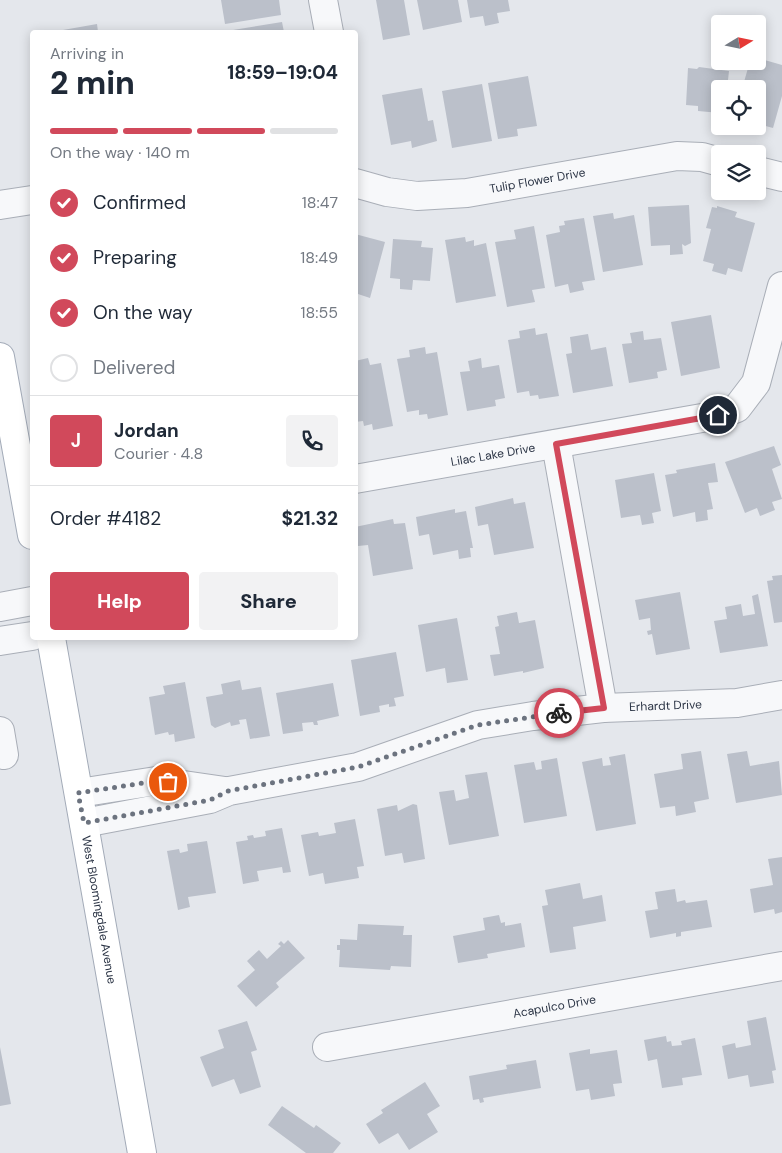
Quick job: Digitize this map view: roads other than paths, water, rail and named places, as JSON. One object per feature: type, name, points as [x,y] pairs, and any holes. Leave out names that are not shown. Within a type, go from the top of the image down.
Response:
[{"type":"main road","points":[[0,358],[30,524]]},
{"type":"main road","name":"West Bloomingdale Avenue","points":[[52,640],[142,1153]]},
{"type":"street","points":[[323,0],[329,30]]},
{"type":"street","name":"Tulip Flower Drive","points":[[358,184],[387,192],[418,196],[442,195],[468,193],[677,156],[702,157],[711,160]]},
{"type":"street","points":[[766,173],[782,178]]},
{"type":"street","points":[[0,206],[30,200]]},
{"type":"street","name":"Lilac Lake Drive","points":[[358,479],[718,415],[737,408],[756,383],[782,286]]},
{"type":"street","points":[[556,444],[604,708]]},
{"type":"street","points":[[0,607],[30,601]]},
{"type":"street","points":[[0,641],[30,636]]},
{"type":"street","name":"Erhardt Drive","points":[[84,823],[210,800],[228,791],[358,767],[478,725],[533,716],[604,708],[737,703],[782,695]]},
{"type":"street","name":"Erhardt Drive","points":[[78,793],[156,781],[228,791]]},
{"type":"street","name":"Acapulco Drive","points":[[327,1047],[782,966]]}]
